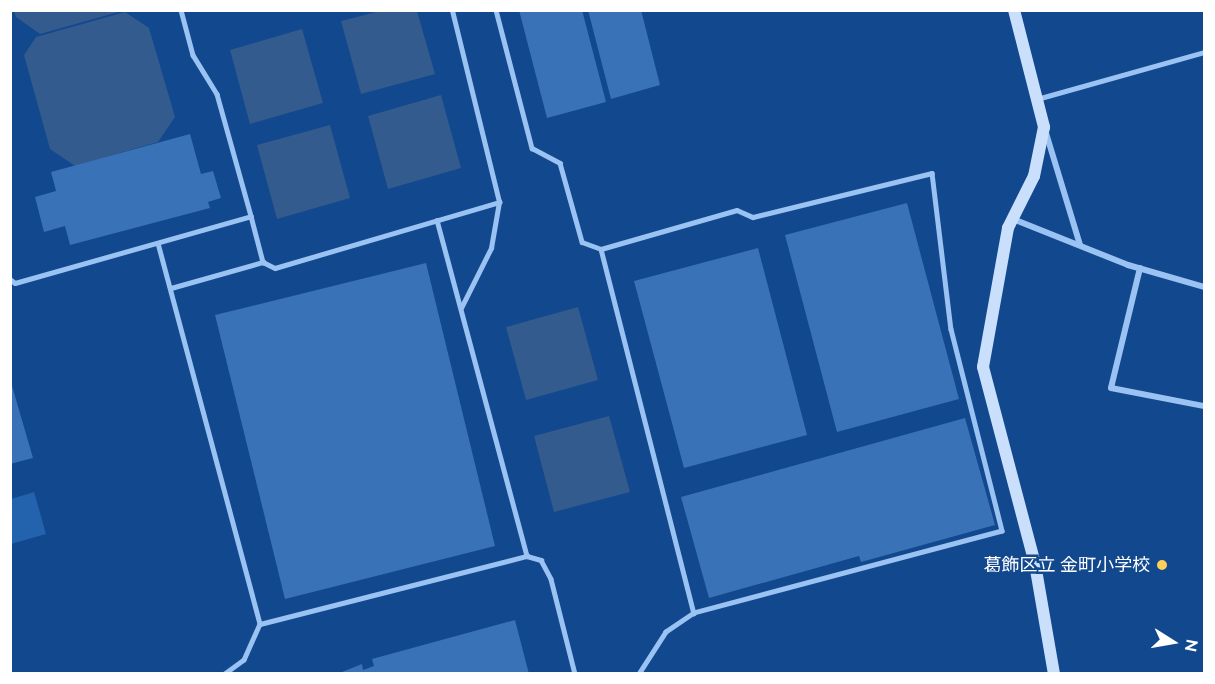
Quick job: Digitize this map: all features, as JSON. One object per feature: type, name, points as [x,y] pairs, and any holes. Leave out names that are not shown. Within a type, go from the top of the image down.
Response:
[{"type":"street","points":[[1014,10],[1044,127],[1080,245]]},
{"type":"street","points":[[1044,127],[1034,176],[1013,219],[983,367],[1035,564],[1054,674]]},
{"type":"street","points":[[1013,219],[1140,268],[1204,286]]},
{"type":"street","points":[[1140,268],[1111,388],[1204,406]]},
{"type":"lane","points":[[181,10],[193,55],[217,94],[263,262]]},
{"type":"lane","points":[[452,10],[499,202],[491,248],[460,308]]},
{"type":"lane","points":[[496,10],[532,148],[560,163],[582,242],[601,249],[737,210],[753,217],[932,173],[951,329],[1002,531],[694,613],[666,632],[639,674]]},
{"type":"lane","points":[[1037,99],[1204,52]]},
{"type":"lane","points":[[171,288],[263,262],[275,268],[499,202]]},
{"type":"lane","points":[[10,279],[15,283],[251,216]]},
{"type":"lane","points":[[437,220],[527,556]]},
{"type":"lane","points":[[158,243],[260,624],[244,660],[225,674]]},
{"type":"lane","points":[[601,249],[694,613]]},
{"type":"lane","points":[[260,624],[527,556],[541,560],[551,579],[575,674]]},
{"type":"shaded area","points":[[14,10],[122,11],[40,34],[16,17]]},
{"type":"shaded area","points":[[380,11],[417,11],[435,74],[361,94],[341,21]]},
{"type":"shaded area","points":[[125,12],[149,28],[175,117],[158,142],[75,166],[50,149],[24,55],[36,37]]},
{"type":"shaded area","points":[[302,29],[323,103],[250,124],[230,50]]},
{"type":"shaded area","points":[[441,95],[461,168],[388,189],[368,116]]},
{"type":"shaded area","points":[[330,125],[350,198],[277,219],[257,145]]},
{"type":"shaded area","points":[[578,307],[598,380],[526,400],[506,327]]},
{"type":"shaded area","points":[[609,416],[630,492],[554,512],[534,436]]},
{"type":"shaded area","points":[[34,492],[46,534],[11,544],[11,499]]},
{"type":"building","points":[[519,10],[582,10],[606,102],[547,118]]},
{"type":"building","points":[[588,10],[641,10],[660,85],[611,99]]},
{"type":"building","points":[[190,134],[201,174],[213,171],[221,198],[208,202],[210,208],[70,245],[65,226],[44,232],[35,197],[56,191],[51,172]]},
{"type":"building","points":[[907,203],[959,399],[837,432],[785,235]]},
{"type":"building","points":[[758,248],[807,435],[684,468],[634,281]]},
{"type":"building","points":[[426,263],[495,546],[285,599],[215,315]]},
{"type":"building","points":[[10,379],[33,458],[10,464]]},
{"type":"building","points":[[965,418],[995,525],[861,562],[859,556],[709,598],[681,497]]},
{"type":"building","points":[[515,620],[529,674],[337,674],[362,664],[363,670],[374,666],[372,659]]},
{"type":"place","name":"葛飾区立 金町小学校","points":[[1162,565]]}]
